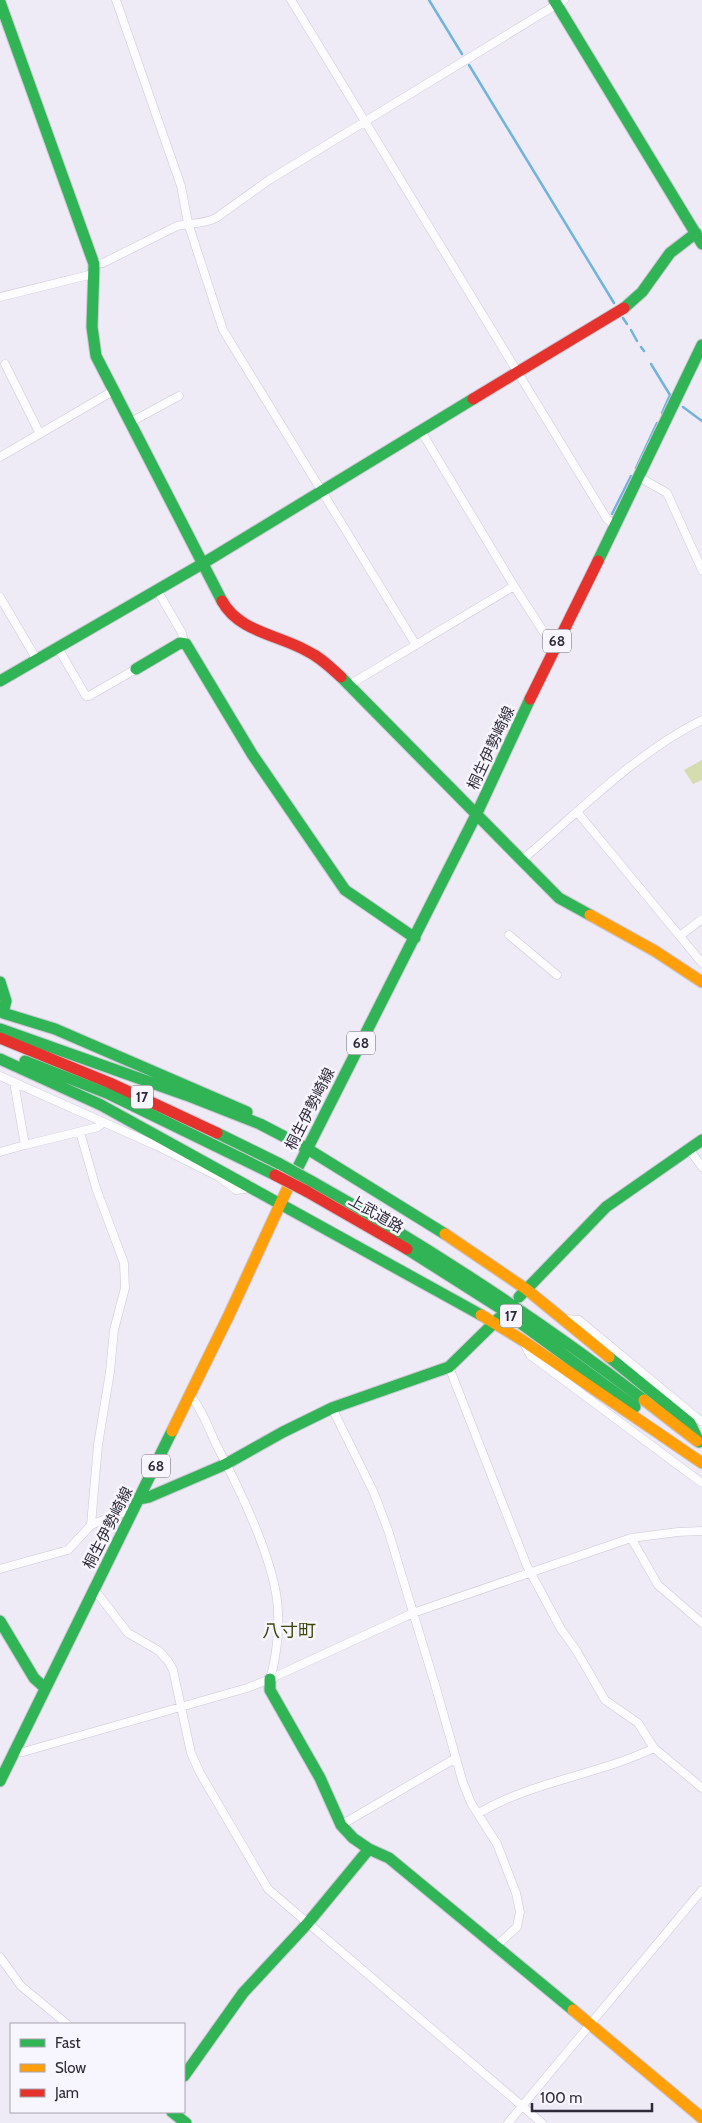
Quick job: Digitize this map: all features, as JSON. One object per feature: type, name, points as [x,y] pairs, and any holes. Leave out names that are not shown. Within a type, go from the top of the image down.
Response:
[{"type":"main road","points":[[0,2],[93,269],[92,327],[96,356],[226,608],[242,623],[265,635],[301,647],[318,657],[349,684],[559,898],[655,951],[702,982]]},
{"type":"main road","points":[[558,2],[702,244]]},
{"type":"main road","points":[[0,681],[202,564],[634,301],[648,286],[670,254],[682,242],[696,233]]},
{"type":"main road","name":"桐生伊勢崎線","points":[[0,1781],[190,1396],[306,1148],[415,938],[477,813],[554,648],[616,526],[702,345]]},
{"type":"main road","points":[[136,669],[184,643],[186,644],[252,754],[345,890],[415,938]]},
{"type":"main road","points":[[0,982],[6,996],[6,1007],[3,1013],[55,1029],[134,1062],[248,1112],[260,1124]]},
{"type":"main road","points":[[0,1028],[186,1095],[260,1124],[306,1148],[430,1224],[522,1293],[562,1318],[690,1423],[700,1444]]},
{"type":"main road","name":"上武道路","points":[[0,1038],[110,1083],[198,1123],[280,1164],[308,1186],[500,1308],[673,1436],[702,1462]]},
{"type":"main road","name":"上武道路","points":[[0,1051],[109,1094],[275,1174],[308,1186],[410,1238],[504,1298],[596,1363],[700,1444]]},
{"type":"main road","points":[[0,1059],[101,1105],[250,1185],[279,1204],[348,1239],[497,1320],[522,1340],[702,1462]]},
{"type":"main road","points":[[522,1293],[606,1208],[702,1140]]},
{"type":"main road","points":[[139,1499],[149,1497],[226,1464],[283,1432],[332,1408],[449,1367],[497,1320]]},
{"type":"main road","points":[[0,1621],[34,1678],[46,1688]]},
{"type":"main road","points":[[270,1679],[270,1690],[320,1778],[341,1825],[369,1849],[389,1858],[702,2118]]},
{"type":"main road","points":[[185,2075],[243,1993],[307,1924],[369,1849]]},
{"type":"main road","points":[[173,2113],[186,2123]]},
{"type":"street","points":[[116,0],[181,186],[188,223],[223,330],[416,646]]},
{"type":"street","points":[[291,0],[366,120],[607,519],[616,526]]},
{"type":"street","points":[[1,296],[93,269],[177,226],[188,223],[208,222],[216,218],[269,180],[558,2]]},
{"type":"street","points":[[5,364],[40,434]]},
{"type":"street","points":[[0,457],[113,392]]},
{"type":"street","points":[[129,423],[180,396]]},
{"type":"street","points":[[421,431],[514,586],[554,648]]},
{"type":"street","points":[[639,477],[667,492],[702,570]]},
{"type":"street","points":[[349,684],[416,646],[514,586]]},
{"type":"street","points":[[157,590],[182,634],[184,643]]},
{"type":"street","points":[[0,598],[37,660]]},
{"type":"street","points":[[58,648],[86,696],[136,669]]},
{"type":"street","points":[[522,860],[578,813],[592,798],[671,737],[702,720]]},
{"type":"street","points":[[578,813],[702,962]]},
{"type":"street","points":[[680,936],[702,919]]},
{"type":"street","points":[[509,935],[557,975]]},
{"type":"street","points":[[0,1076],[173,1154],[219,1177],[236,1190],[245,1189],[250,1185]]},
{"type":"street","points":[[14,1082],[25,1145]]},
{"type":"street","points":[[0,1152],[98,1127],[103,1123]]},
{"type":"street","points":[[80,1132],[96,1188],[124,1263],[124,1288],[114,1330],[110,1372],[98,1445],[91,1525]]},
{"type":"street","points":[[689,1149],[702,1167]]},
{"type":"street","points":[[562,1318],[579,1320],[702,1422]]},
{"type":"street","points":[[522,1340],[530,1354],[702,1483]]},
{"type":"street","points":[[449,1367],[531,1574],[561,1629],[576,1650],[605,1700],[638,1722],[654,1748],[702,1788]]},
{"type":"street","points":[[190,1396],[226,1464],[263,1548],[276,1590],[277,1624],[273,1670],[270,1679]]},
{"type":"street","points":[[332,1408],[377,1502],[388,1530],[463,1783],[471,1803],[479,1813],[506,1863],[516,1893],[520,1912],[518,1927],[496,1946]]},
{"type":"street","points":[[0,1569],[68,1550],[91,1525],[120,1513],[132,1514]]},
{"type":"street","points":[[15,1751],[23,1752],[181,1707],[270,1679],[413,1613],[531,1574],[631,1538],[702,1531]]},
{"type":"street","points":[[631,1538],[658,1586],[702,1623]]},
{"type":"street","points":[[94,1589],[100,1594],[128,1633],[159,1651],[168,1661],[173,1670],[191,1753],[200,1773],[268,1889],[542,2123]]},
{"type":"street","points":[[479,1813],[542,1787],[629,1760],[654,1748]]},
{"type":"street","points":[[341,1825],[456,1758]]},
{"type":"street","points":[[508,2123],[702,1890]]},
{"type":"street","points":[[0,1957],[21,1986],[66,2023]]},
{"type":"green space","points":[[702,760],[702,780],[693,784],[684,770]]},
{"type":"waterway","points":[[429,0],[462,54]]},
{"type":"waterway","points":[[469,65],[614,303]]},
{"type":"waterway","points":[[623,318],[627,324]]},
{"type":"waterway","points":[[631,330],[637,341]]},
{"type":"waterway","points":[[641,347],[644,351]]},
{"type":"waterway","points":[[651,364],[670,395],[662,413]]},
{"type":"waterway","points":[[683,407],[702,421]]},
{"type":"waterway","points":[[636,468],[657,423]]},
{"type":"waterway","points":[[612,514],[631,476]]},
{"type":"traffic: fast","points":[[554,0],[702,244]]},
{"type":"traffic: fast","points":[[0,2],[94,264],[92,327],[96,356],[222,601]]},
{"type":"traffic: fast","points":[[624,308],[642,292],[670,253],[696,233]]},
{"type":"traffic: fast","points":[[598,561],[702,345]]},
{"type":"traffic: fast","points":[[0,681],[202,564],[473,399]]},
{"type":"traffic: fast","points":[[136,669],[180,643],[186,644],[252,754],[345,890],[415,938]]},
{"type":"traffic: fast","points":[[341,677],[559,898],[590,915]]},
{"type":"traffic: fast","points":[[290,1183],[477,813],[530,699]]},
{"type":"traffic: fast","points":[[0,982],[6,1001],[3,1013],[55,1029],[247,1112]]},
{"type":"traffic: fast","points":[[0,1029],[186,1095],[260,1124],[306,1148],[445,1234]]},
{"type":"traffic: fast","points":[[0,1059],[101,1105],[481,1315]]},
{"type":"traffic: fast","points":[[25,1061],[109,1094],[275,1175]]},
{"type":"traffic: fast","points":[[217,1133],[280,1164]]},
{"type":"traffic: fast","points":[[519,1297],[606,1207],[702,1140]]},
{"type":"traffic: fast","points":[[280,1164],[311,1181]]},
{"type":"traffic: fast","points":[[311,1181],[397,1231],[481,1284],[564,1341],[644,1400]]},
{"type":"traffic: fast","points":[[407,1249],[500,1308],[635,1407]]},
{"type":"traffic: fast","points":[[139,1499],[149,1497],[226,1464],[283,1432],[332,1408],[449,1367],[499,1318]]},
{"type":"traffic: fast","points":[[609,1357],[690,1423],[699,1442]]},
{"type":"traffic: fast","points":[[0,1781],[172,1431]]},
{"type":"traffic: fast","points":[[0,1621],[34,1678],[45,1688]]},
{"type":"traffic: fast","points":[[270,1679],[270,1690],[320,1778],[341,1825],[353,1838],[369,1849],[389,1858],[573,2010]]},
{"type":"traffic: fast","points":[[185,2075],[243,1993],[307,1924],[369,1849]]},
{"type":"traffic: fast","points":[[173,2113],[186,2123]]},
{"type":"traffic: slow","points":[[590,915],[655,951],[702,982]]},
{"type":"traffic: slow","points":[[172,1431],[229,1315],[290,1183]]},
{"type":"traffic: slow","points":[[445,1234],[526,1289],[609,1357]]},
{"type":"traffic: slow","points":[[481,1315],[522,1340],[702,1463]]},
{"type":"traffic: slow","points":[[644,1400],[697,1441]]},
{"type":"traffic: slow","points":[[573,2010],[702,2118]]},
{"type":"traffic: jam","points":[[473,399],[624,308]]},
{"type":"traffic: jam","points":[[530,699],[598,561]]},
{"type":"traffic: jam","points":[[222,601],[239,620],[260,632],[312,653],[341,677]]},
{"type":"traffic: jam","points":[[0,1038],[110,1083],[217,1133]]},
{"type":"traffic: jam","points":[[275,1175],[306,1191]]},
{"type":"traffic: jam","points":[[306,1191],[407,1249]]},
{"type":"district","name":"八寸町","points":[[289,1631]]}]
